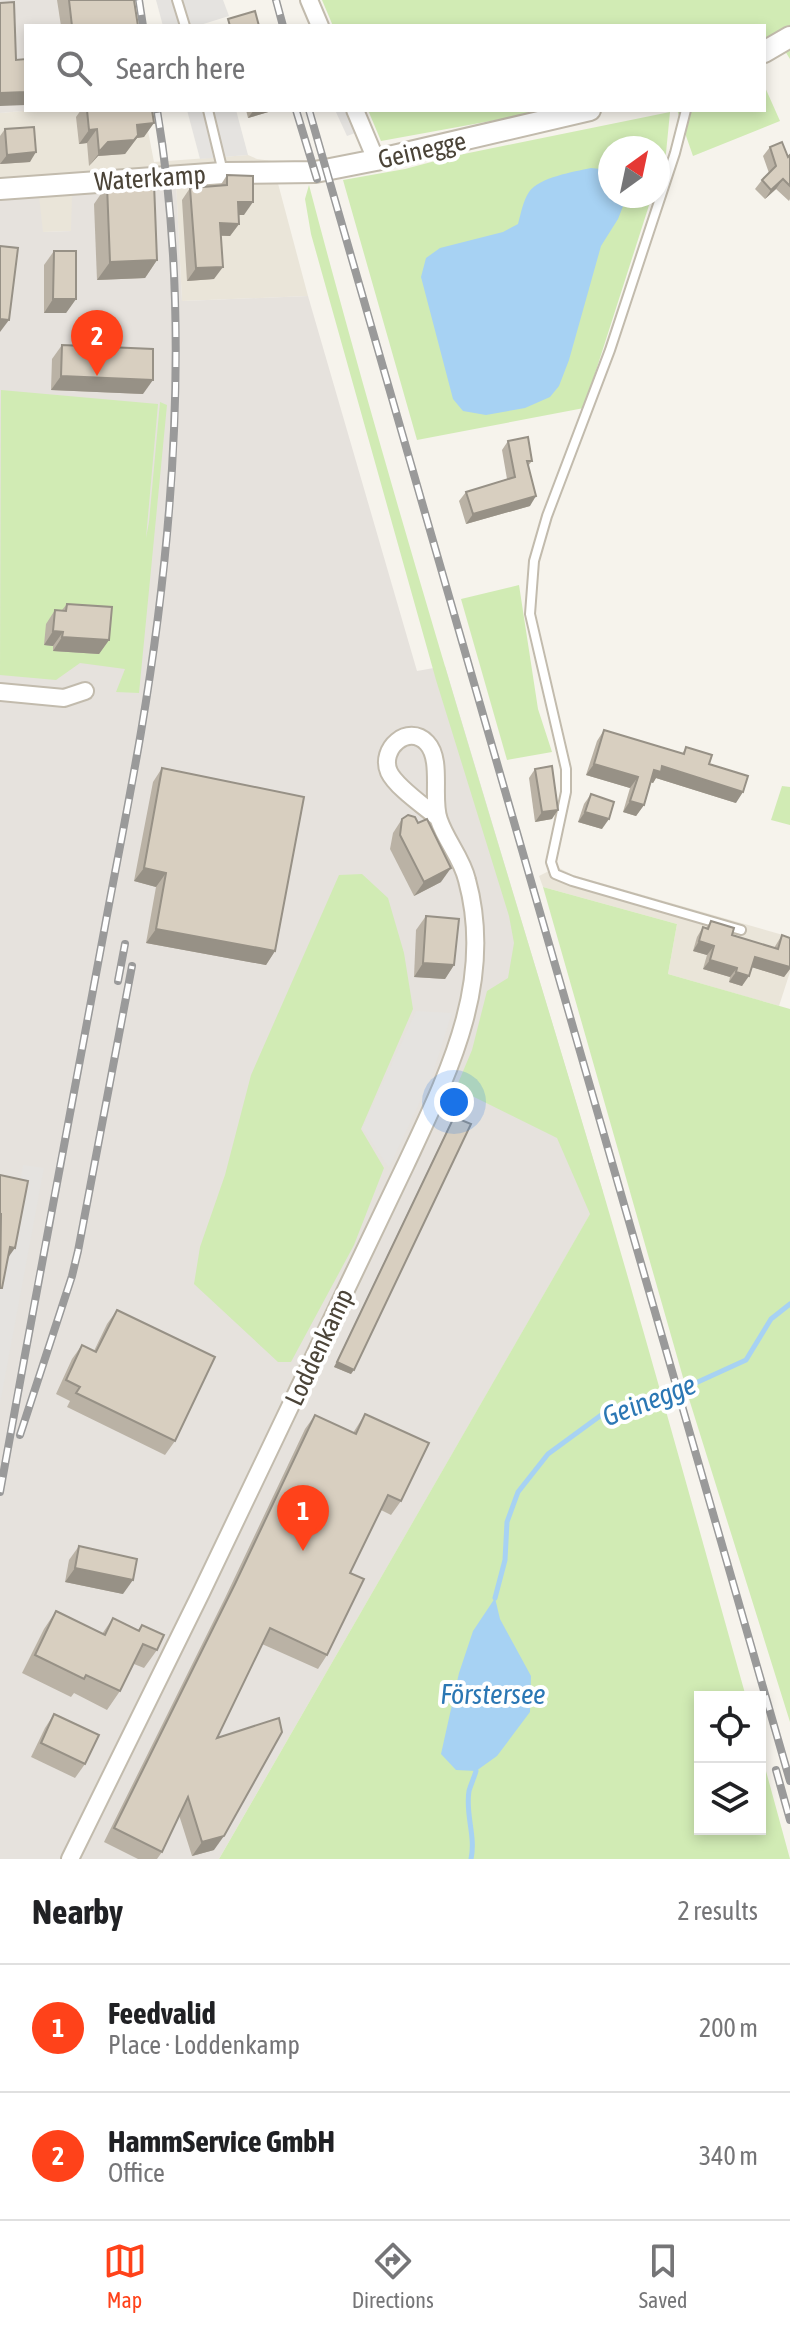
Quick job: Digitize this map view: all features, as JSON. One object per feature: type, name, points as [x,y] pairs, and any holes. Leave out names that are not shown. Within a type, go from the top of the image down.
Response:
[{"type":"street","points":[[309,0],[319,24]]},
{"type":"street","points":[[766,51],[790,37]]},
{"type":"street","points":[[356,112],[376,160]]},
{"type":"street","name":"Geinegge","points":[[299,173],[376,160],[581,112]]},
{"type":"street","name":"Waterkamp","points":[[0,189],[223,173],[299,173]]},
{"type":"street","points":[[0,692],[64,698],[85,691]]},
{"type":"street","name":"Loddenkamp","points":[[70,1859],[399,1178],[438,1094],[466,1019],[473,984],[474,911],[467,878],[437,817],[389,772],[389,753],[400,738],[411,735],[420,738],[430,748],[435,769],[437,817]]},
{"type":"lane","points":[[177,0],[184,24]]},
{"type":"lane","points":[[208,112],[223,173]]},
{"type":"lane","points":[[685,112],[615,336],[547,516],[534,561],[530,614],[566,769],[566,792],[551,862],[555,874],[741,930]]},
{"type":"shaded area","points":[[0,0],[124,0],[129,24],[24,24],[24,111],[0,113]]},
{"type":"shaded area","points":[[156,0],[223,0],[229,16],[203,24],[162,24]]},
{"type":"shaded area","points":[[144,112],[154,162],[248,155],[272,161],[308,296],[182,301],[176,183],[72,231],[43,232],[0,197],[0,113]]},
{"type":"shaded area","points":[[188,112],[237,112],[248,155],[200,159]]},
{"type":"shaded area","points":[[336,112],[349,112],[358,132],[347,136]]},
{"type":"shaded area","points":[[176,182],[182,301],[308,296],[417,671],[445,666],[603,1192],[219,1859],[0,1859],[0,197],[39,196],[43,232],[71,231],[72,193]]},
{"type":"shaded area","points":[[557,867],[573,875],[790,937],[790,972],[779,1006],[668,974],[677,924],[543,887],[539,876]]},
{"type":"shaded area","points":[[416,1011],[452,1013],[432,1076],[389,1168],[362,1128]]},
{"type":"shaded area","points":[[23,1165],[44,1168],[0,1404],[0,1284]]},
{"type":"green space","points":[[322,0],[790,0],[790,59],[783,48],[766,59],[766,24],[332,24]]},
{"type":"green space","points":[[766,90],[780,121],[693,156],[678,112],[766,112]]},
{"type":"green space","points":[[369,112],[541,112],[381,141]]},
{"type":"green space","points":[[670,112],[668,136],[598,136],[598,208],[648,208],[584,408],[417,440],[343,180]]},
{"type":"green space","points":[[309,185],[415,565],[604,1195],[744,1691],[694,1691],[694,1835],[766,1835],[766,1771],[790,1859],[219,1859],[590,1214],[557,1138],[456,1088],[472,1050],[487,991],[508,978],[514,943],[509,916],[436,680],[311,234],[305,199]]},
{"type":"green space","points":[[1,390],[158,404],[146,538],[160,402],[167,405],[139,693],[116,692],[125,669],[80,663],[56,680],[0,675]]},
{"type":"green space","points":[[519,585],[538,709],[552,752],[507,760],[461,599]]},
{"type":"green space","points":[[782,786],[790,787],[790,825],[771,820]]},
{"type":"green space","points":[[362,874],[388,898],[404,953],[413,1009],[361,1129],[384,1168],[354,1245],[291,1362],[278,1362],[194,1284],[200,1247],[225,1175],[251,1075],[339,875]]},
{"type":"green space","points":[[543,887],[677,924],[668,974],[790,1009],[790,1722],[690,1402]]},
{"type":"water","points":[[598,169],[598,208],[622,208],[601,246],[559,386],[550,397],[525,408],[486,415],[463,411],[453,399],[421,277],[426,258],[440,248],[503,232],[518,224],[529,192],[541,182]]},
{"type":"water","name":"Förstersee","points":[[495,1598],[500,1619],[531,1676],[530,1712],[497,1756],[476,1771],[456,1770],[441,1754],[459,1673],[473,1631]]},
{"type":"building","points":[[69,0],[134,0],[138,24],[72,24]]},
{"type":"building","points":[[14,2],[16,60],[24,59],[24,92],[0,93],[0,3]]},
{"type":"building","points":[[255,11],[258,24],[229,24],[228,19]]},
{"type":"building","points":[[87,112],[152,112],[154,123],[137,125],[138,135],[134,140],[108,142],[99,152],[97,129],[89,130]]},
{"type":"building","points":[[34,127],[36,152],[7,155],[5,129]]},
{"type":"building","points":[[782,142],[788,157],[790,155],[790,186],[783,179],[771,190],[762,180],[776,166],[770,147]]},
{"type":"building","points":[[227,175],[253,176],[253,202],[238,202],[239,224],[220,223],[223,267],[196,268],[190,188],[227,185]]},
{"type":"building","points":[[154,183],[157,260],[110,262],[107,185]]},
{"type":"building","points":[[0,246],[18,248],[9,320],[0,319]]},
{"type":"building","points":[[54,251],[76,251],[76,299],[53,299]]},
{"type":"building","points":[[62,345],[153,349],[153,380],[61,376]]},
{"type":"building","points":[[528,437],[532,461],[527,461],[536,496],[473,514],[466,492],[515,477],[508,441]]},
{"type":"building","points":[[67,604],[112,607],[109,640],[62,637],[63,632],[53,631],[55,610],[66,611]]},
{"type":"building","points":[[604,730],[684,754],[686,747],[712,755],[709,764],[748,776],[743,792],[662,766],[661,772],[654,770],[644,805],[630,801],[638,777],[594,764]]},
{"type":"building","points":[[552,766],[558,810],[542,812],[535,769]]},
{"type":"building","points":[[162,768],[304,797],[275,951],[156,929],[166,873],[144,868]]},
{"type":"building","points":[[591,794],[614,802],[609,819],[585,812]]},
{"type":"building","points":[[408,815],[415,817],[418,823],[427,819],[451,868],[424,882],[400,835],[402,819]]},
{"type":"building","points":[[426,916],[459,919],[454,965],[423,963]]},
{"type":"building","points":[[711,921],[734,928],[732,935],[778,949],[782,935],[790,938],[790,967],[755,957],[749,976],[736,972],[737,968],[710,960],[714,946],[699,941],[703,927],[708,929]]},
{"type":"building","points":[[454,1117],[471,1124],[354,1370],[337,1362]]},
{"type":"building","points":[[0,1175],[28,1181],[15,1248],[10,1247],[2,1288],[0,1288]]},
{"type":"building","points":[[117,1310],[215,1357],[175,1441],[76,1393],[80,1387],[66,1380],[82,1345],[96,1352]]},
{"type":"building","points":[[365,1414],[429,1443],[401,1501],[388,1495],[350,1573],[364,1579],[327,1655],[270,1628],[217,1738],[279,1718],[282,1732],[224,1836],[202,1842],[188,1797],[162,1852],[114,1828],[315,1415],[356,1434]]},
{"type":"building","points":[[79,1546],[137,1559],[133,1580],[75,1568]]},
{"type":"building","points":[[56,1611],[105,1635],[113,1618],[139,1631],[142,1625],[164,1635],[157,1650],[143,1644],[120,1691],[86,1675],[84,1679],[35,1655]]},
{"type":"building","points":[[54,1714],[99,1735],[85,1764],[41,1743]]},
{"type":"waterway","name":"Geinegge","points":[[495,1598],[505,1560],[507,1522],[518,1492],[548,1454],[604,1413],[689,1386],[746,1360],[771,1319],[790,1304]]},
{"type":"waterway","name":"Geinegge","points":[[471,1859],[468,1800],[476,1771]]},
{"type":"railway","points":[[139,0],[143,24]]},
{"type":"railway","points":[[276,0],[282,24]]},
{"type":"railway","points":[[0,1492],[137,756],[163,578],[170,500],[176,343],[174,264],[157,112]]},
{"type":"railway","points":[[297,112],[317,179]]},
{"type":"railway","points":[[310,112],[790,1781]]},
{"type":"railway","points":[[118,981],[125,944]]},
{"type":"railway","points":[[20,1435],[78,1251],[132,966]]},
{"type":"railway","points":[[776,1770],[790,1820]]},
{"type":"place","name":"HammService GmbH","points":[[97,376]]},
{"type":"place","name":"Feedvalid","points":[[303,1551]]}]
